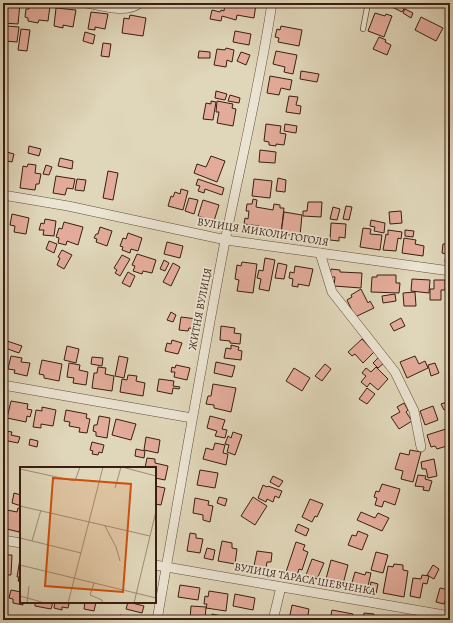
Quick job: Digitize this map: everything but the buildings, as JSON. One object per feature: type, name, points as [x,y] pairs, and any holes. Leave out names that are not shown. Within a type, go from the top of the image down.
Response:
[{"type":"street","points":[[87,3],[120,8],[133,8],[140,3]]},
{"type":"street","name":"ЖИТНЯ ВУЛИЦЯ","points":[[157,620],[192,418],[266,42],[272,3]]},
{"type":"street","name":"ВУЛИЦЯ МИКОЛИ ГОГОЛЯ","points":[[3,196],[68,206],[226,240],[450,271]]},
{"type":"street","points":[[320,253],[332,292],[395,372],[414,411],[421,447]]},
{"type":"street","points":[[3,385],[192,418]]},
{"type":"street","points":[[3,540],[20,543]]},
{"type":"street","name":"ВУЛИЦЯ ТАРАСА ШЕВЧЕНКА","points":[[156,565],[450,616]]},
{"type":"street","points":[[274,620],[281,587]]},
{"type":"lane","points":[[363,28],[368,3]]}]
